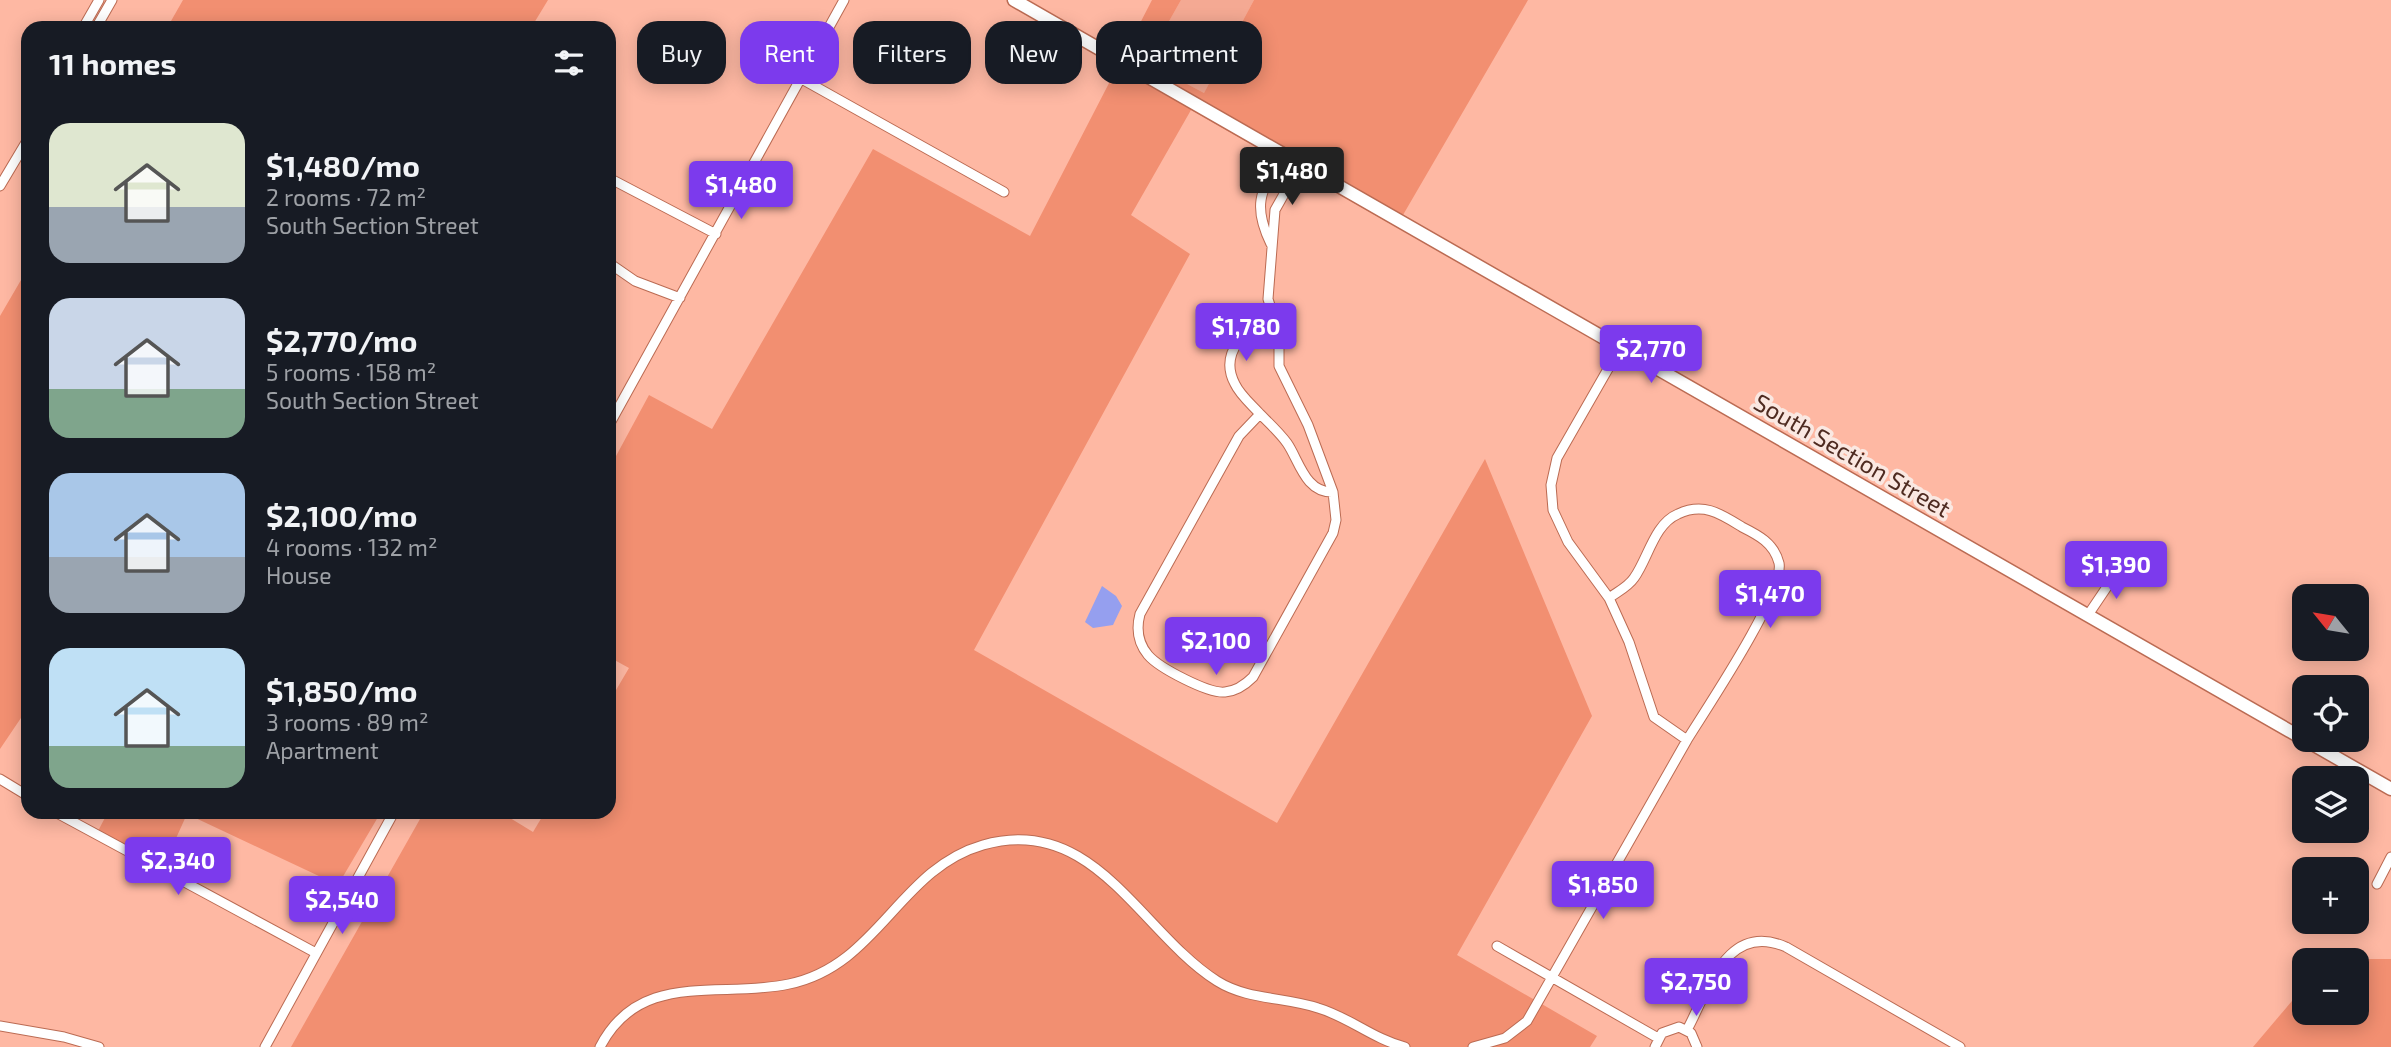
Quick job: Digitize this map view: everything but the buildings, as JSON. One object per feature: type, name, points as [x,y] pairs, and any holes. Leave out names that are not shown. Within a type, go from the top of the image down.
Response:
[{"type":"street","points":[[87,21],[99,0]]},
{"type":"street","points":[[100,21],[112,0]]},
{"type":"street","points":[[832,21],[844,0]]},
{"type":"street","name":"South Section Street","points":[[1014,0],[2391,789]]},
{"type":"street","points":[[616,412],[797,84]]},
{"type":"street","points":[[811,84],[1004,192]]},
{"type":"street","points":[[0,186],[21,151]]},
{"type":"street","points":[[1271,244],[1260,221],[1259,202],[1283,152]]},
{"type":"street","points":[[1260,414],[1239,436],[1140,614],[1138,635],[1148,655],[1209,691],[1232,691],[1253,677],[1327,549],[1336,520],[1333,492],[1303,414],[1279,366],[1279,334],[1268,299],[1275,210],[1301,164]]},
{"type":"street","points":[[616,182],[716,234]]},
{"type":"street","points":[[616,268],[635,281],[680,298]]},
{"type":"street","points":[[1273,317],[1246,330],[1231,363],[1236,387],[1285,440],[1306,478],[1324,492],[1333,492]]},
{"type":"street","points":[[1620,348],[1561,450],[1551,485],[1553,510],[1558,525],[1609,597],[1629,642],[1654,717],[1687,740]]},
{"type":"street","points":[[1473,1047],[1505,1038],[1527,1021],[1777,587],[1779,563],[1770,544],[1712,509],[1699,508],[1676,514],[1659,533],[1632,582],[1609,597]]},
{"type":"street","points":[[2088,615],[2119,569]]},
{"type":"street","points":[[0,779],[21,792]]},
{"type":"street","points":[[68,819],[316,953]]},
{"type":"street","points":[[265,1047],[390,819]]},
{"type":"street","points":[[600,1047],[623,1016],[659,995],[789,984],[825,972],[858,951],[919,883],[946,860],[983,845],[1022,839],[1059,848],[1093,864],[1218,982],[1257,996],[1318,1007],[1390,1043],[1405,1047]]},
{"type":"street","points":[[2377,884],[2391,857]]},
{"type":"street","points":[[1687,1030],[1726,958],[1739,947],[1762,940],[1786,947],[1960,1047]]},
{"type":"street","points":[[1497,946],[1657,1043],[1673,1027],[1687,1030],[1695,1039],[1697,1047]]},
{"type":"street","points":[[0,1026],[42,1032],[99,1047]]},
{"type":"shaded area","points":[[183,0],[548,0],[535,21],[171,21]]},
{"type":"shaded area","points":[[1152,0],[1181,0],[1169,21],[1141,21]]},
{"type":"shaded area","points":[[1181,0],[1254,0],[1243,21],[1169,21]]},
{"type":"shaded area","points":[[1254,0],[1528,0],[1396,227],[1191,110],[1131,215],[1190,254],[974,650],[1277,823],[1485,459],[1592,716],[1457,955],[1597,1036],[1590,1047],[291,1047],[420,819],[512,819],[533,832],[541,819],[616,819],[616,690],[629,668],[616,661],[616,456],[649,395],[712,429],[873,149],[1030,236],[1109,84],[1187,84],[1204,93],[1209,84],[1262,84],[1262,21],[1243,21]]},
{"type":"shaded area","points":[[1187,84],[1209,84],[1204,93]]},
{"type":"shaded area","points":[[21,280],[21,718],[0,749],[0,316]]},
{"type":"shaded area","points":[[104,819],[185,819],[163,867],[98,831]]},
{"type":"shaded area","points":[[198,819],[377,819],[338,885]]},
{"type":"shaded area","points":[[2369,959],[2391,959],[2391,1047],[2253,1047],[2292,1001],[2292,1025],[2369,1025]]},
{"type":"water","points":[[1102,586],[1116,596],[1122,606],[1113,625],[1093,628],[1085,622]]}]
